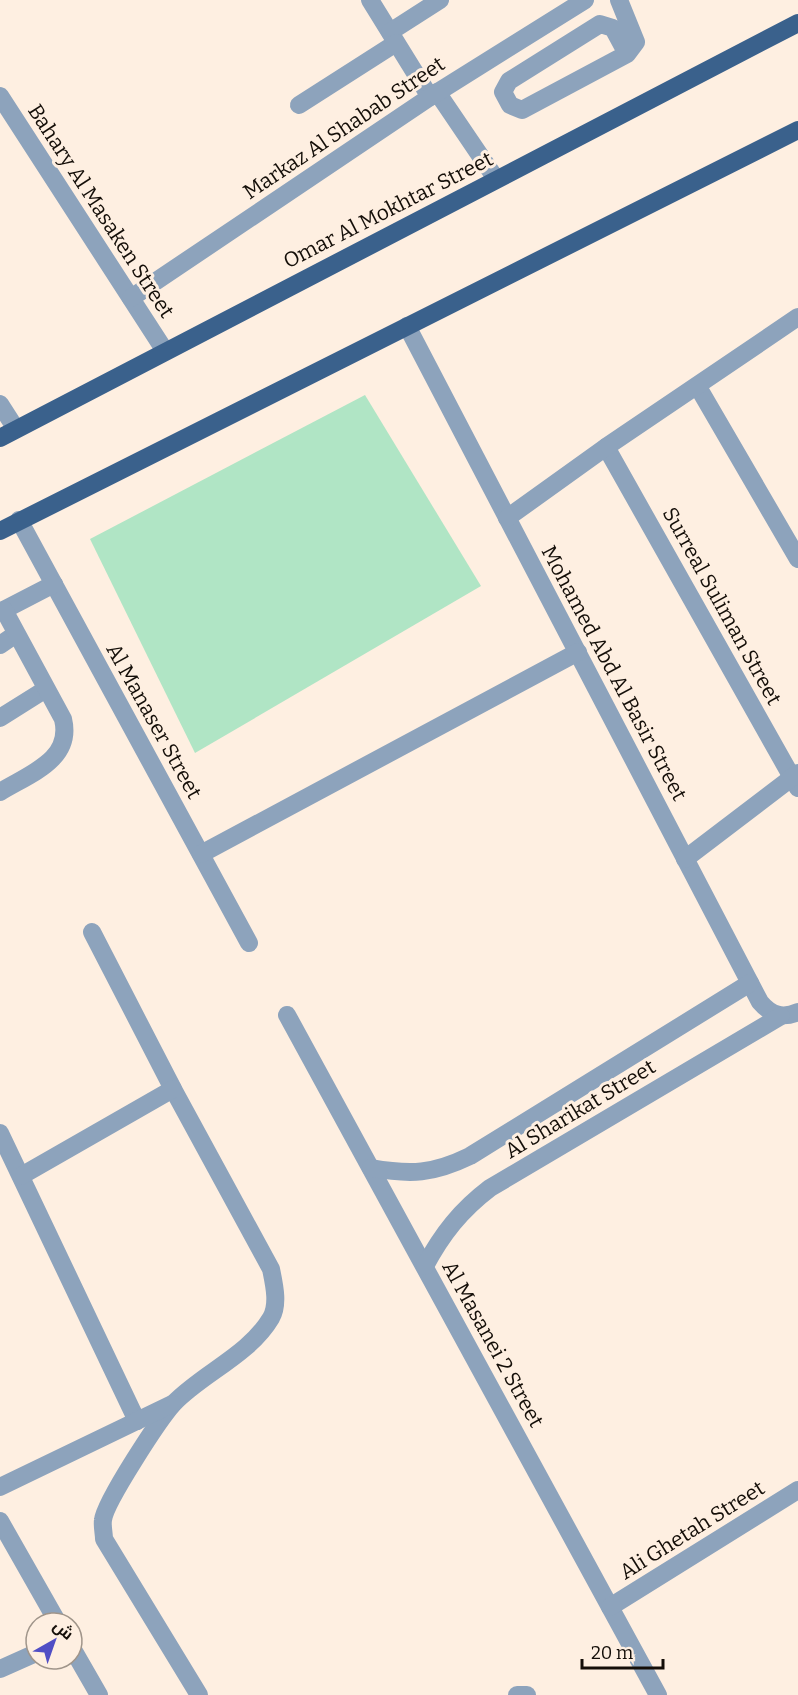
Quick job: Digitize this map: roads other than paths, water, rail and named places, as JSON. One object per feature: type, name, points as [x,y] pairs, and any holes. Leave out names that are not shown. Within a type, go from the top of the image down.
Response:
[{"type":"main road","name":"Omar Al Mokhtar Street","points":[[8,434],[798,23]]},
{"type":"main road","points":[[0,531],[798,130]]},
{"type":"street","points":[[370,0],[393,38],[496,179]]},
{"type":"street","points":[[299,105],[393,38],[440,0]]},
{"type":"street","name":"Markaz Al Shabab Street","points":[[131,298],[434,95],[585,0]]},
{"type":"street","points":[[619,0],[635,35],[636,42],[627,54],[522,110],[510,105],[503,93],[509,81],[600,24],[613,28],[627,54]]},
{"type":"street","name":"Bahary Al Masaken Street","points":[[0,96],[165,351]]},
{"type":"street","points":[[507,518],[606,447],[698,387],[798,317]]},
{"type":"street","name":"Mohamed Abd Al Basir Street","points":[[407,326],[750,983],[769,1012],[790,1014]]},
{"type":"street","points":[[698,387],[796,551]]},
{"type":"street","points":[[0,405],[8,434]]},
{"type":"street","name":"Surreal Suliman Street","points":[[606,447],[796,779]]},
{"type":"street","name":"Al Manaser Street","points":[[19,520],[249,943]]},
{"type":"street","points":[[0,792],[47,764],[57,756],[64,744],[66,732],[63,719],[2,611],[54,584]]},
{"type":"street","points":[[0,645],[16,634]]},
{"type":"street","points":[[201,854],[578,652]]},
{"type":"street","points":[[0,718],[46,689]]},
{"type":"street","points":[[686,859],[796,779]]},
{"type":"street","points":[[0,1487],[174,1404],[252,1341],[271,1318],[275,1304],[271,1269],[173,1089],[92,932]]},
{"type":"street","name":"Al Sharikat Street","points":[[371,1168],[398,1173],[423,1173],[447,1167],[470,1156],[750,983]]},
{"type":"street","name":"Al Masanei 2 Street","points":[[287,1014],[658,1695]]},
{"type":"street","name":"Al Sharikat Street","points":[[424,1266],[452,1222],[470,1203],[490,1188],[790,1014]]},
{"type":"street","points":[[21,1176],[173,1089]]},
{"type":"street","points":[[0,1133],[137,1421]]},
{"type":"street","points":[[174,1404],[111,1497],[103,1520],[104,1539],[199,1695]]},
{"type":"street","name":"Ali Ghetah Street","points":[[610,1607],[798,1490]]},
{"type":"street","points":[[0,1521],[51,1611]]},
{"type":"street","points":[[0,1669],[24,1658]]},
{"type":"street","points":[[84,1669],[99,1695]]},
{"type":"street","points":[[517,1695],[527,1695]]}]
